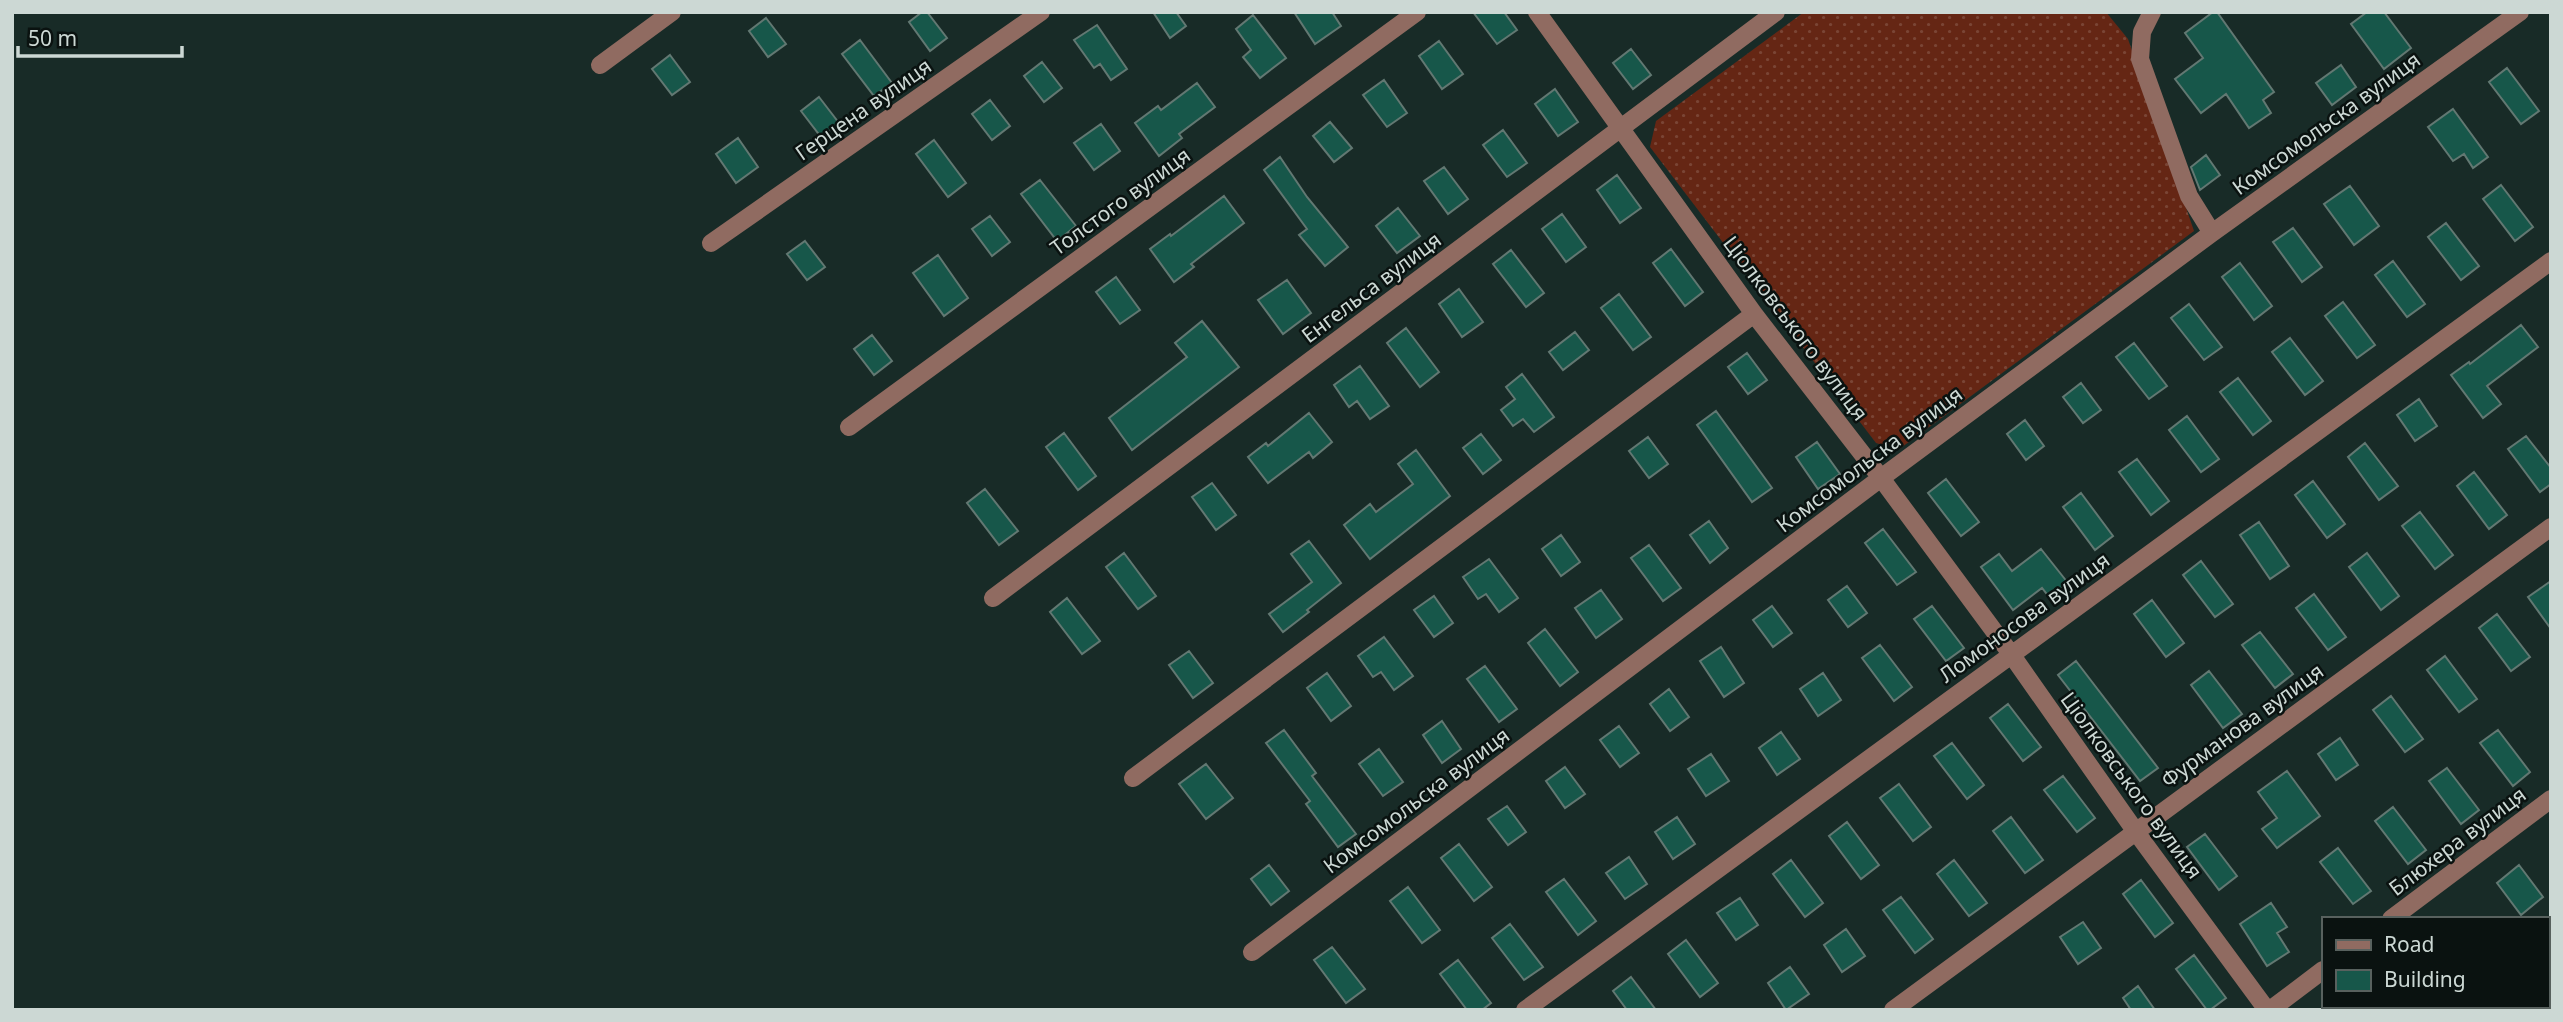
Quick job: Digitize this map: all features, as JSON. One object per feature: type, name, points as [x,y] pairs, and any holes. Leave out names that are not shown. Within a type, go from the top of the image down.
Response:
[{"type":"street","points":[[600,65],[672,12]]},
{"type":"street","name":"Герцена вулиця","points":[[711,243],[1041,12]]},
{"type":"street","name":"Толстого вулиця","points":[[849,427],[1417,12]]},
{"type":"street","name":"Ціолковського вулиця","points":[[1537,12],[1755,314],[2011,654],[2136,832],[2269,1010]]},
{"type":"street","name":"Енгельса вулиця","points":[[993,598],[1776,12]]},
{"type":"street","points":[[2152,12],[2142,32],[2140,59],[2189,195],[2212,233]]},
{"type":"street","name":"Комсомольска вулиця","points":[[1252,952],[1881,478],[2212,233],[2520,12]]},
{"type":"street","name":"Ломоносова вулиця","points":[[1525,1010],[2551,261]]},
{"type":"street","points":[[1133,778],[1755,314]]},
{"type":"street","name":"Фурманова вулиця","points":[[1893,1010],[2551,527]]},
{"type":"street","name":"Блюхера вулиця","points":[[2394,917],[2551,799]]},
{"type":"street","points":[[2269,1010],[2322,971]]},
{"type":"shaded area","points":[[1804,12],[2106,12],[2128,39],[2194,231],[1898,450],[1876,443],[1650,147],[1656,121]]},
{"type":"building","points":[[922,12],[927,12],[947,38],[930,51],[909,22]]},
{"type":"building","points":[[1153,12],[1176,12],[1186,26],[1170,38]]},
{"type":"building","points":[[1294,12],[1332,12],[1341,26],[1315,44]]},
{"type":"building","points":[[1473,12],[1504,12],[1517,30],[1497,44]]},
{"type":"building","points":[[2213,12],[2217,12],[2274,92],[2263,100],[2271,113],[2249,128],[2226,94],[2201,113],[2175,79],[2203,58],[2185,33]]},
{"type":"building","points":[[2367,12],[2384,12],[2411,48],[2384,69],[2351,24]]},
{"type":"building","points":[[1253,15],[1286,58],[1260,78],[1243,57],[1251,50],[1236,29]]},
{"type":"building","points":[[766,18],[786,44],[768,57],[749,31]]},
{"type":"building","points":[[1097,25],[1127,69],[1111,80],[1100,64],[1094,68],[1074,40]]},
{"type":"building","points":[[860,40],[892,83],[874,96],[842,54]]},
{"type":"building","points":[[1439,41],[1463,74],[1442,89],[1419,56]]},
{"type":"building","points":[[1631,49],[1651,75],[1633,89],[1613,63]]},
{"type":"building","points":[[670,55],[690,82],[672,95],[652,69]]},
{"type":"building","points":[[1042,62],[1062,88],[1044,102],[1024,76]]},
{"type":"building","points":[[2341,65],[2356,87],[2332,105],[2316,83]]},
{"type":"building","points":[[2507,68],[2539,111],[2521,124],[2489,82]]},
{"type":"building","points":[[1384,80],[1407,113],[1387,127],[1363,95]]},
{"type":"building","points":[[1197,83],[1215,107],[1179,134],[1182,138],[1159,156],[1135,123],[1158,106],[1161,110]]},
{"type":"building","points":[[1555,89],[1578,122],[1558,136],[1535,104]]},
{"type":"building","points":[[819,97],[839,123],[821,137],[801,111]]},
{"type":"building","points":[[990,100],[1010,126],[992,140],[972,114]]},
{"type":"building","points":[[2453,109],[2488,157],[2473,168],[2464,154],[2453,161],[2428,127]]},
{"type":"building","points":[[1330,122],[1352,148],[1334,162],[1313,136]]},
{"type":"building","points":[[1101,124],[1120,151],[1094,170],[1074,143]]},
{"type":"building","points":[[1503,130],[1527,163],[1507,177],[1483,145]]},
{"type":"building","points":[[738,138],[758,167],[736,183],[716,154]]},
{"type":"building","points":[[934,140],[966,183],[948,197],[916,154]]},
{"type":"building","points":[[2206,155],[2220,175],[2200,190],[2191,167]]},
{"type":"building","points":[[1280,157],[1307,197],[1348,247],[1325,266],[1299,235],[1307,229],[1264,170]]},
{"type":"building","points":[[1444,167],[1468,199],[1448,214],[1424,181]]},
{"type":"building","points":[[1617,175],[1641,208],[1620,223],[1597,190]]},
{"type":"building","points":[[1040,180],[1076,226],[1057,241],[1021,194]]},
{"type":"building","points":[[2501,185],[2533,227],[2515,241],[2483,199]]},
{"type":"building","points":[[2350,186],[2379,226],[2354,245],[2324,204]]},
{"type":"building","points":[[1224,196],[1244,223],[1191,264],[1194,267],[1174,282],[1150,249]]},
{"type":"building","points":[[1398,208],[1420,236],[1397,253],[1376,226]]},
{"type":"building","points":[[1562,214],[1586,247],[1566,262],[1542,229]]},
{"type":"building","points":[[990,216],[1010,242],[992,256],[972,229]]},
{"type":"building","points":[[2446,223],[2479,266],[2461,280],[2428,237]]},
{"type":"building","points":[[2293,228],[2322,267],[2302,282],[2273,242]]},
{"type":"building","points":[[805,241],[825,267],[807,280],[787,254]]},
{"type":"building","points":[[1671,249],[1703,292],[1685,306],[1653,263]]},
{"type":"building","points":[[1511,250],[1544,293],[1526,307],[1493,264]]},
{"type":"building","points":[[938,255],[968,298],[944,316],[913,273]]},
{"type":"building","points":[[2393,261],[2425,304],[2407,317],[2375,275]]},
{"type":"building","points":[[2240,263],[2272,306],[2254,320],[2222,277]]},
{"type":"building","points":[[1116,277],[1140,310],[1120,324],[1096,292]]},
{"type":"building","points":[[1287,280],[1311,313],[1283,334],[1258,300]]},
{"type":"building","points":[[1459,289],[1483,322],[1462,337],[1439,304]]},
{"type":"building","points":[[1619,294],[1651,337],[1633,350],[1601,308]]},
{"type":"building","points":[[2343,302],[2375,345],[2357,358],[2325,316]]},
{"type":"building","points":[[2189,304],[2222,347],[2204,360],[2171,318]]},
{"type":"building","points":[[1202,321],[1239,367],[1132,450],[1109,418],[1187,357],[1175,343]]},
{"type":"building","points":[[2521,325],[2538,347],[2487,386],[2501,404],[2483,418],[2451,375]]},
{"type":"building","points":[[1406,328],[1439,372],[1420,387],[1387,343]]},
{"type":"building","points":[[1575,332],[1589,350],[1563,370],[1549,352]]},
{"type":"building","points":[[872,335],[892,361],[874,375],[854,349]]},
{"type":"building","points":[[2290,338],[2323,381],[2305,395],[2272,352]]},
{"type":"building","points":[[2134,343],[2167,386],[2149,399],[2116,357]]},
{"type":"building","points":[[1747,353],[1767,380],[1748,394],[1728,367]]},
{"type":"building","points":[[1360,366],[1389,406],[1370,419],[1357,401],[1349,407],[1334,385]]},
{"type":"building","points":[[1522,374],[1554,417],[1534,432],[1523,419],[1513,426],[1501,410],[1515,399],[1506,387]]},
{"type":"building","points":[[2238,378],[2271,421],[2253,435],[2220,392]]},
{"type":"building","points":[[2081,383],[2101,410],[2083,423],[2063,397]]},
{"type":"building","points":[[2419,399],[2437,426],[2415,441],[2397,415]]},
{"type":"building","points":[[1716,411],[1772,488],[1752,502],[1697,425]]},
{"type":"building","points":[[1309,413],[1332,442],[1313,458],[1309,452],[1268,483],[1248,457],[1266,443],[1268,446]]},
{"type":"building","points":[[2187,416],[2219,459],[2201,472],[2169,430]]},
{"type":"building","points":[[2025,420],[2044,446],[2026,460],[2007,434]]},
{"type":"building","points":[[1064,433],[1096,476],[1078,490],[1046,447]]},
{"type":"building","points":[[1481,434],[1501,460],[1483,474],[1463,448]]},
{"type":"building","points":[[2526,436],[2551,468],[2551,484],[2540,492],[2508,449]]},
{"type":"building","points":[[1648,437],[1668,464],[1649,478],[1629,451]]},
{"type":"building","points":[[1817,442],[1840,474],[1818,489],[1796,457]]},
{"type":"building","points":[[2365,443],[2398,486],[2379,500],[2348,457]]},
{"type":"building","points":[[1416,450],[1450,496],[1370,559],[1344,525],[1370,504],[1376,512],[1413,484],[1398,464]]},
{"type":"building","points":[[2137,459],[2169,501],[2151,515],[2119,472]]},
{"type":"building","points":[[2474,472],[2507,515],[2489,529],[2457,486]]},
{"type":"building","points":[[1946,479],[1979,522],[1961,536],[1928,493]]},
{"type":"building","points":[[2313,481],[2345,524],[2327,538],[2295,495]]},
{"type":"building","points":[[1212,483],[1236,515],[1216,530],[1192,497]]},
{"type":"building","points":[[985,489],[1018,531],[999,545],[967,503]]},
{"type":"building","points":[[2081,493],[2113,536],[2095,550],[2063,507]]},
{"type":"building","points":[[2420,512],[2453,555],[2435,569],[2402,526]]},
{"type":"building","points":[[1709,521],[1728,548],[1710,563],[1690,535]]},
{"type":"building","points":[[2259,522],[2289,566],[2270,579],[2240,535]]},
{"type":"building","points":[[1883,529],[1916,572],[1897,585],[1865,543]]},
{"type":"building","points":[[1561,535],[1580,562],[1561,576],[1542,549]]},
{"type":"building","points":[[1309,541],[1341,583],[1283,632],[1269,614],[1312,582],[1291,554]]},
{"type":"building","points":[[1649,545],[1681,588],[1663,601],[1631,558]]},
{"type":"building","points":[[2041,549],[2068,583],[2050,598],[2042,588],[2013,610],[1981,567],[1999,554],[2012,571]]},
{"type":"building","points":[[1124,553],[1156,596],[1138,609],[1106,567]]},
{"type":"building","points":[[2367,553],[2399,596],[2381,610],[2349,567]]},
{"type":"building","points":[[1489,559],[1518,598],[1499,612],[1486,594],[1478,599],[1463,577]]},
{"type":"building","points":[[2201,561],[2233,604],[2215,617],[2183,575]]},
{"type":"building","points":[[2551,581],[2551,629],[2528,597]]},
{"type":"building","points":[[1847,586],[1867,613],[1848,627],[1828,600]]},
{"type":"building","points":[[1601,590],[1622,619],[1596,638],[1575,608]]},
{"type":"building","points":[[2314,594],[2346,637],[2328,650],[2296,608]]},
{"type":"building","points":[[1434,596],[1453,623],[1434,637],[1414,610]]},
{"type":"building","points":[[1067,598],[1100,641],[1082,654],[1050,612]]},
{"type":"building","points":[[2152,600],[2184,643],[2166,657],[2134,614]]},
{"type":"building","points":[[1772,606],[1792,633],[1773,647],[1753,620]]},
{"type":"building","points":[[1932,606],[1964,648],[1946,661],[1914,619]]},
{"type":"building","points":[[2497,614],[2530,657],[2511,671],[2479,628]]},
{"type":"building","points":[[1545,629],[1578,672],[1560,686],[1528,643]]},
{"type":"building","points":[[2260,632],[2293,674],[2275,688],[2242,645]]},
{"type":"building","points":[[1384,637],[1413,676],[1394,690],[1381,672],[1373,677],[1358,656]]},
{"type":"building","points":[[1880,645],[1912,687],[1894,701],[1862,658]]},
{"type":"building","points":[[1721,647],[1744,683],[1724,697],[1700,661]]},
{"type":"building","points":[[1189,651],[1213,683],[1193,698],[1169,665]]},
{"type":"building","points":[[2445,656],[2477,699],[2459,712],[2427,670]]},
{"type":"building","points":[[2076,661],[2158,768],[2140,781],[2058,675]]},
{"type":"building","points":[[1485,666],[1517,709],[1499,722],[1467,679]]},
{"type":"building","points":[[2209,671],[2242,714],[2223,728],[2191,685]]},
{"type":"building","points":[[1327,673],[1351,706],[1331,721],[1307,688]]},
{"type":"building","points":[[1823,673],[1841,700],[1818,716],[1800,689]]},
{"type":"building","points":[[1669,689],[1689,717],[1670,731],[1650,704]]},
{"type":"building","points":[[2391,696],[2423,739],[2405,752],[2373,710]]},
{"type":"building","points":[[2008,704],[2041,747],[2023,761],[1990,718]]},
{"type":"building","points":[[1442,721],[1461,749],[1442,763],[1423,735]]},
{"type":"building","points":[[1619,726],[1639,753],[1620,767],[1600,740]]},
{"type":"building","points":[[1284,730],[1316,773],[1312,776],[1356,834],[1338,847],[1306,804],[1310,801],[1266,743]]},
{"type":"building","points":[[2498,730],[2530,772],[2513,786],[2480,743]]},
{"type":"building","points":[[1781,732],[1800,759],[1777,775],[1759,748]]},
{"type":"building","points":[[2340,738],[2358,765],[2336,780],[2318,754]]},
{"type":"building","points":[[1952,743],[1984,785],[1967,799],[1934,756]]},
{"type":"building","points":[[1379,749],[1403,782],[1383,796],[1359,764]]},
{"type":"building","points":[[1711,754],[1729,781],[1706,796],[1688,769]]},
{"type":"building","points":[[1206,764],[1233,798],[1206,819],[1179,784]]},
{"type":"building","points":[[1565,767],[1585,794],[1565,808],[1546,781]]},
{"type":"building","points":[[2447,768],[2479,810],[2461,824],[2429,781]]},
{"type":"building","points":[[2287,771],[2320,816],[2277,848],[2262,829],[2277,818],[2258,792]]},
{"type":"building","points":[[2063,776],[2095,818],[2077,832],[2044,790]]},
{"type":"building","points":[[1899,784],[1931,827],[1913,841],[1880,798]]},
{"type":"building","points":[[1507,806],[1526,832],[1508,845],[1488,819]]},
{"type":"building","points":[[2393,807],[2426,850],[2408,864],[2375,821]]},
{"type":"building","points":[[1677,817],[1695,844],[1673,859],[1655,832]]},
{"type":"building","points":[[2011,817],[2043,860],[2025,873],[1993,831]]},
{"type":"building","points":[[1847,822],[1879,865],[1861,879],[1829,836]]},
{"type":"building","points":[[2205,834],[2237,876],[2219,890],[2187,847]]},
{"type":"building","points":[[1459,844],[1492,887],[1474,901],[1441,858]]},
{"type":"building","points":[[2338,848],[2371,891],[2353,904],[2320,862]]},
{"type":"building","points":[[1629,857],[1647,884],[1625,899],[1606,873]]},
{"type":"building","points":[[1791,860],[1823,903],[1805,917],[1773,874]]},
{"type":"building","points":[[1954,860],[1987,903],[1969,916],[1937,874]]},
{"type":"building","points":[[1269,865],[1289,891],[1271,905],[1251,879]]},
{"type":"building","points":[[2519,865],[2543,897],[2521,915],[2497,883]]},
{"type":"building","points":[[1564,879],[1596,921],[1578,935],[1546,892]]},
{"type":"building","points":[[2141,880],[2173,923],[2155,937],[2123,894]]},
{"type":"building","points":[[1408,887],[1440,930],[1422,943],[1390,901]]},
{"type":"building","points":[[1901,897],[1933,939],[1915,953],[1883,910]]},
{"type":"building","points":[[1740,898],[1758,925],[1736,940],[1717,913]]},
{"type":"building","points":[[2271,903],[2287,927],[2277,933],[2289,952],[2267,966],[2240,924]]},
{"type":"building","points":[[2083,922],[2101,948],[2078,964],[2060,937]]},
{"type":"building","points":[[1510,924],[1543,967],[1524,980],[1492,938]]},
{"type":"building","points":[[1846,929],[1865,956],[1842,972],[1824,945]]},
{"type":"building","points":[[1686,940],[1718,983],[1700,997],[1668,954]]},
{"type":"building","points":[[1332,947],[1365,989],[1346,1003],[1314,960]]},
{"type":"building","points":[[2194,955],[2226,998],[2210,1010],[2207,1010],[2176,969]]},
{"type":"building","points":[[1458,960],[1491,1003],[1482,1010],[1467,1010],[1440,974]]},
{"type":"building","points":[[1790,967],[1809,994],[1786,1010],[1768,983]]},
{"type":"building","points":[[1631,977],[1656,1010],[1627,1010],[1613,991]]},
{"type":"building","points":[[2138,986],[2155,1010],[2131,1010],[2123,998]]}]
